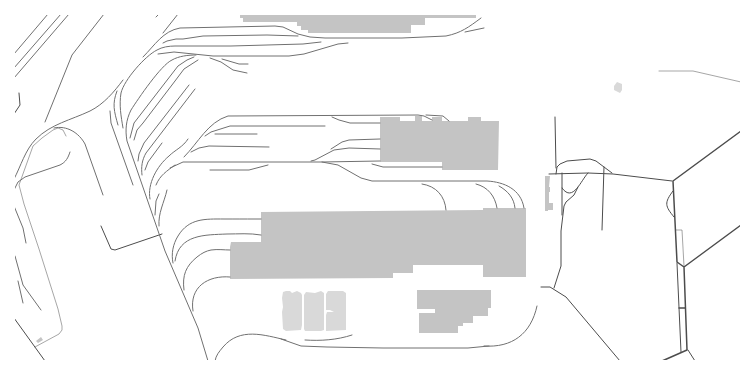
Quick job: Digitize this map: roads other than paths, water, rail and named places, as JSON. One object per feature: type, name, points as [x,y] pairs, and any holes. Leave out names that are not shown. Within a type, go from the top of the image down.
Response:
[{"type":"street","points":[[14,114],[20,105],[19,93]]},
{"type":"street","points":[[555,117],[556,174]]},
{"type":"street","points":[[549,174],[613,174],[673,181],[741,131]]},
{"type":"street","points":[[556,169],[559,165],[567,161],[590,159],[596,161],[613,174]]},
{"type":"street","points":[[602,230],[604,167]]},
{"type":"street","points":[[562,173],[562,217]]},
{"type":"street","points":[[554,288],[561,266],[561,231],[564,206],[588,173]]},
{"type":"street","points":[[673,181],[681,353]]},
{"type":"street","points":[[562,188],[565,192],[569,193],[578,187]]},
{"type":"street","points":[[673,190],[667,199],[667,208],[674,217]]},
{"type":"street","points":[[561,200],[566,202]]},
{"type":"street","points":[[684,267],[741,225]]},
{"type":"street","points":[[101,226],[111,249],[113,250],[162,234]]},
{"type":"street","points":[[677,262],[684,267]]},
{"type":"street","points":[[684,267],[687,350],[695,361]]},
{"type":"street","points":[[542,287],[554,288],[564,296],[620,361]]},
{"type":"street","points":[[679,308],[686,308]]},
{"type":"street","points":[[14,318],[45,361]]},
{"type":"street","points":[[662,361],[687,350]]},
{"type":"lane","points":[[659,71],[693,71],[741,82]]},
{"type":"lane","points":[[35,348],[59,334],[62,330],[62,326],[19,185],[33,146],[49,133],[58,128],[63,130],[66,136]]},
{"type":"lane","points":[[675,230],[682,230],[684,267]]},
{"type":"railway","points":[[14,54],[48,14]]},
{"type":"railway","points":[[14,68],[61,14]]},
{"type":"railway","points":[[14,78],[69,14]]},
{"type":"railway","points":[[45,122],[72,55],[104,14]]},
{"type":"railway","points":[[156,17],[159,14]]},
{"type":"railway","points":[[163,33],[178,14]]},
{"type":"railway","points":[[143,57],[164,35],[180,28],[275,26],[283,27],[298,34],[310,37],[402,38],[451,35],[465,29],[481,18]]},
{"type":"railway","points":[[465,32],[484,28]]},
{"type":"railway","points":[[163,43],[176,39],[203,36],[298,36]]},
{"type":"railway","points":[[123,128],[120,102],[123,88],[141,63],[159,49],[173,46],[231,46],[321,42]]},
{"type":"railway","points":[[158,54],[174,52],[213,56],[289,56],[304,54],[338,44],[348,43]]},
{"type":"railway","points":[[196,55],[184,56],[175,59],[167,63],[162,68],[131,110],[126,125],[126,133],[127,141],[165,251],[198,328],[208,361]]},
{"type":"railway","points":[[130,138],[134,123],[178,66],[194,57]]},
{"type":"railway","points":[[210,58],[221,62],[233,70],[247,73]]},
{"type":"railway","points":[[222,59],[239,64],[248,64]]},
{"type":"railway","points":[[134,140],[137,130],[184,69],[198,60]]},
{"type":"railway","points":[[14,179],[26,153],[36,139],[55,126],[90,111],[100,105],[123,80]]},
{"type":"railway","points":[[138,161],[139,154],[144,143],[189,85]]},
{"type":"railway","points":[[142,175],[142,164],[146,153],[195,89]]},
{"type":"railway","points":[[117,91],[114,100],[114,108],[118,125]]},
{"type":"railway","points":[[110,111],[111,123],[133,185]]},
{"type":"railway","points":[[184,157],[209,128],[221,119],[228,116],[418,115],[432,120]]},
{"type":"railway","points":[[426,115],[443,116],[449,121]]},
{"type":"railway","points":[[332,117],[350,123],[380,123]]},
{"type":"railway","points":[[205,136],[211,132],[230,126],[325,126]]},
{"type":"railway","points":[[54,128],[59,127],[68,129],[76,133],[85,144],[103,195]]},
{"type":"railway","points":[[215,134],[257,134]]},
{"type":"railway","points":[[150,199],[150,187],[157,170],[165,160],[188,139]]},
{"type":"railway","points":[[331,149],[342,142],[349,140],[380,139]]},
{"type":"railway","points":[[145,170],[148,162],[162,143]]},
{"type":"railway","points":[[191,152],[199,148],[209,146],[269,147]]},
{"type":"railway","points":[[311,161],[334,150],[349,148],[380,149]]},
{"type":"railway","points":[[14,190],[18,182],[25,177],[62,164],[70,152]]},
{"type":"railway","points":[[170,168],[183,162],[380,161]]},
{"type":"railway","points":[[322,162],[338,165],[361,178],[372,181],[487,181],[500,183],[515,191],[522,201],[524,208]]},
{"type":"railway","points":[[372,164],[383,167],[442,167]]},
{"type":"railway","points":[[156,185],[162,176],[175,165]]},
{"type":"railway","points":[[210,170],[249,170],[268,165]]},
{"type":"railway","points":[[422,184],[432,187],[439,192],[444,200],[446,210]]},
{"type":"railway","points":[[476,184],[484,187],[493,196],[497,208]]},
{"type":"railway","points":[[499,186],[510,195],[515,208]]},
{"type":"railway","points":[[159,226],[160,212],[167,190]]},
{"type":"railway","points":[[155,215],[156,201],[159,194]]},
{"type":"railway","points":[[14,206],[23,228],[26,243]]},
{"type":"railway","points":[[173,263],[172,253],[176,239],[182,230],[192,223],[210,219],[261,219]]},
{"type":"railway","points":[[175,261],[177,252],[187,241],[194,238],[219,234],[261,235]]},
{"type":"railway","points":[[184,290],[184,275],[190,264],[197,257],[204,252],[211,250],[230,250]]},
{"type":"railway","points":[[15,256],[23,285],[41,310]]},
{"type":"railway","points":[[193,311],[194,295],[202,284],[214,278],[230,277]]},
{"type":"railway","points":[[18,281],[23,303]]},
{"type":"railway","points":[[484,346],[503,345],[519,337],[530,324],[537,306]]},
{"type":"railway","points":[[215,361],[217,355],[223,347],[237,337],[253,334],[286,340]]},
{"type":"railway","points":[[305,340],[329,340],[352,335]]},
{"type":"railway","points":[[281,339],[301,346],[327,347],[468,348],[489,346]]}]
